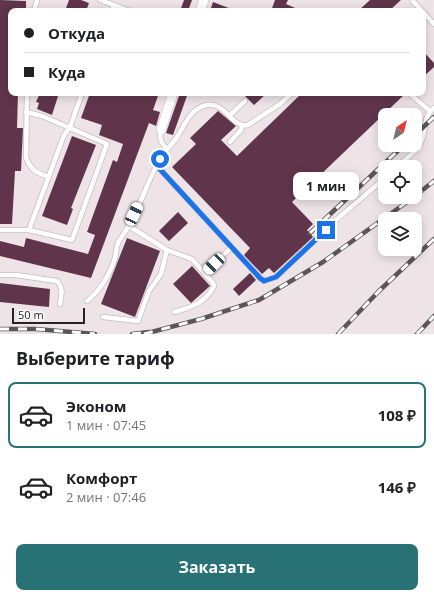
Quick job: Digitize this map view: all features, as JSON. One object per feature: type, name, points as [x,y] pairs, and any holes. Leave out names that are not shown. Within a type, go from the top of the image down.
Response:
[{"type":"street","points":[[161,130],[172,96]]},
{"type":"lane","points":[[100,0],[122,8]]},
{"type":"lane","points":[[412,0],[419,8]]},
{"type":"lane","points":[[426,15],[434,24]]},
{"type":"lane","points":[[26,96],[26,157],[29,166],[37,173],[49,177]]},
{"type":"lane","points":[[29,230],[64,135],[70,127],[81,96]]},
{"type":"lane","points":[[230,142],[241,130],[242,126],[259,119],[289,96]]},
{"type":"lane","points":[[404,160],[421,142],[425,119],[432,109],[413,96]]},
{"type":"lane","points":[[230,115],[245,101]]},
{"type":"lane","points":[[87,301],[95,295],[111,269],[118,244],[129,226],[157,166],[167,149],[176,139],[188,117],[198,109],[207,105],[216,105],[242,126]]},
{"type":"lane","points":[[0,230],[29,230],[72,240],[107,144],[70,127],[42,116],[26,112]]},
{"type":"lane","points":[[161,130],[160,137],[162,143],[167,149]]},
{"type":"lane","points":[[157,166],[231,248],[264,281],[276,277],[336,220],[378,184]]},
{"type":"lane","points":[[129,226],[167,250],[192,259],[205,272],[214,286],[212,290],[195,306],[174,312]]},
{"type":"lane","points":[[205,272],[231,248]]},
{"type":"lane","points":[[103,317],[138,321],[149,291],[161,274],[167,250]]},
{"type":"lane","points":[[0,275],[16,275],[57,282],[61,285],[62,290],[60,304]]},
{"type":"building","points":[[0,0],[26,1],[26,8],[8,8],[8,96],[18,96],[17,128],[23,128],[21,171],[15,171],[12,224],[0,224]]},
{"type":"building","points":[[69,0],[81,0],[89,3],[87,8],[66,8]]},
{"type":"building","points":[[184,0],[192,0],[189,8],[181,8]]},
{"type":"building","points":[[275,0],[288,0],[286,4],[295,8],[272,8]]},
{"type":"building","points":[[370,0],[401,0],[392,8],[361,8]]},
{"type":"building","points":[[213,2],[229,8],[211,8]]},
{"type":"building","points":[[426,54],[434,63],[434,67],[426,74]]},
{"type":"building","points":[[39,96],[58,96],[52,115],[37,109],[39,103],[36,102]]},
{"type":"building","points":[[89,96],[158,96],[153,110],[160,112],[156,126],[149,123],[91,278],[0,256],[0,241],[24,247],[26,238],[88,254],[95,235],[87,232],[113,160],[117,162],[123,144],[99,135],[102,125],[81,118]]},
{"type":"building","points":[[179,96],[187,96],[173,135],[166,133]]},
{"type":"building","points":[[245,96],[264,96],[254,105]]},
{"type":"building","points":[[299,96],[403,96],[390,108],[378,108],[378,120],[292,202],[313,224],[307,230],[313,237],[274,273],[269,268],[262,274],[244,255],[250,248],[172,167],[196,144],[190,138],[218,111],[236,126],[221,140],[237,156]]},
{"type":"building","points":[[72,136],[96,145],[71,208],[73,209],[67,225],[42,216]]},
{"type":"building","points":[[178,212],[188,223],[169,241],[159,231]]},
{"type":"building","points":[[127,238],[160,251],[135,317],[101,304]]},
{"type":"building","points":[[192,266],[210,286],[191,303],[173,284]]},
{"type":"building","points":[[250,273],[256,280],[239,296],[233,289]]},
{"type":"building","points":[[0,283],[50,289],[49,307],[0,302]]},
{"type":"railway","points":[[422,128],[434,117]]},
{"type":"railway","points":[[310,233],[397,152]]},
{"type":"railway","points":[[422,190],[434,181]]},
{"type":"railway","points":[[144,334],[201,319],[259,300],[323,262],[404,204]]},
{"type":"railway","points":[[338,334],[379,291],[434,239]]},
{"type":"railway","points":[[417,334],[434,316]]},
{"type":"railway","points":[[0,329],[36,329],[95,334]]},
{"type":"railway","points":[[132,334],[149,332]]},
{"type":"route","points":[[160,159],[157,166],[231,248],[264,281],[276,277],[326,230]]}]
